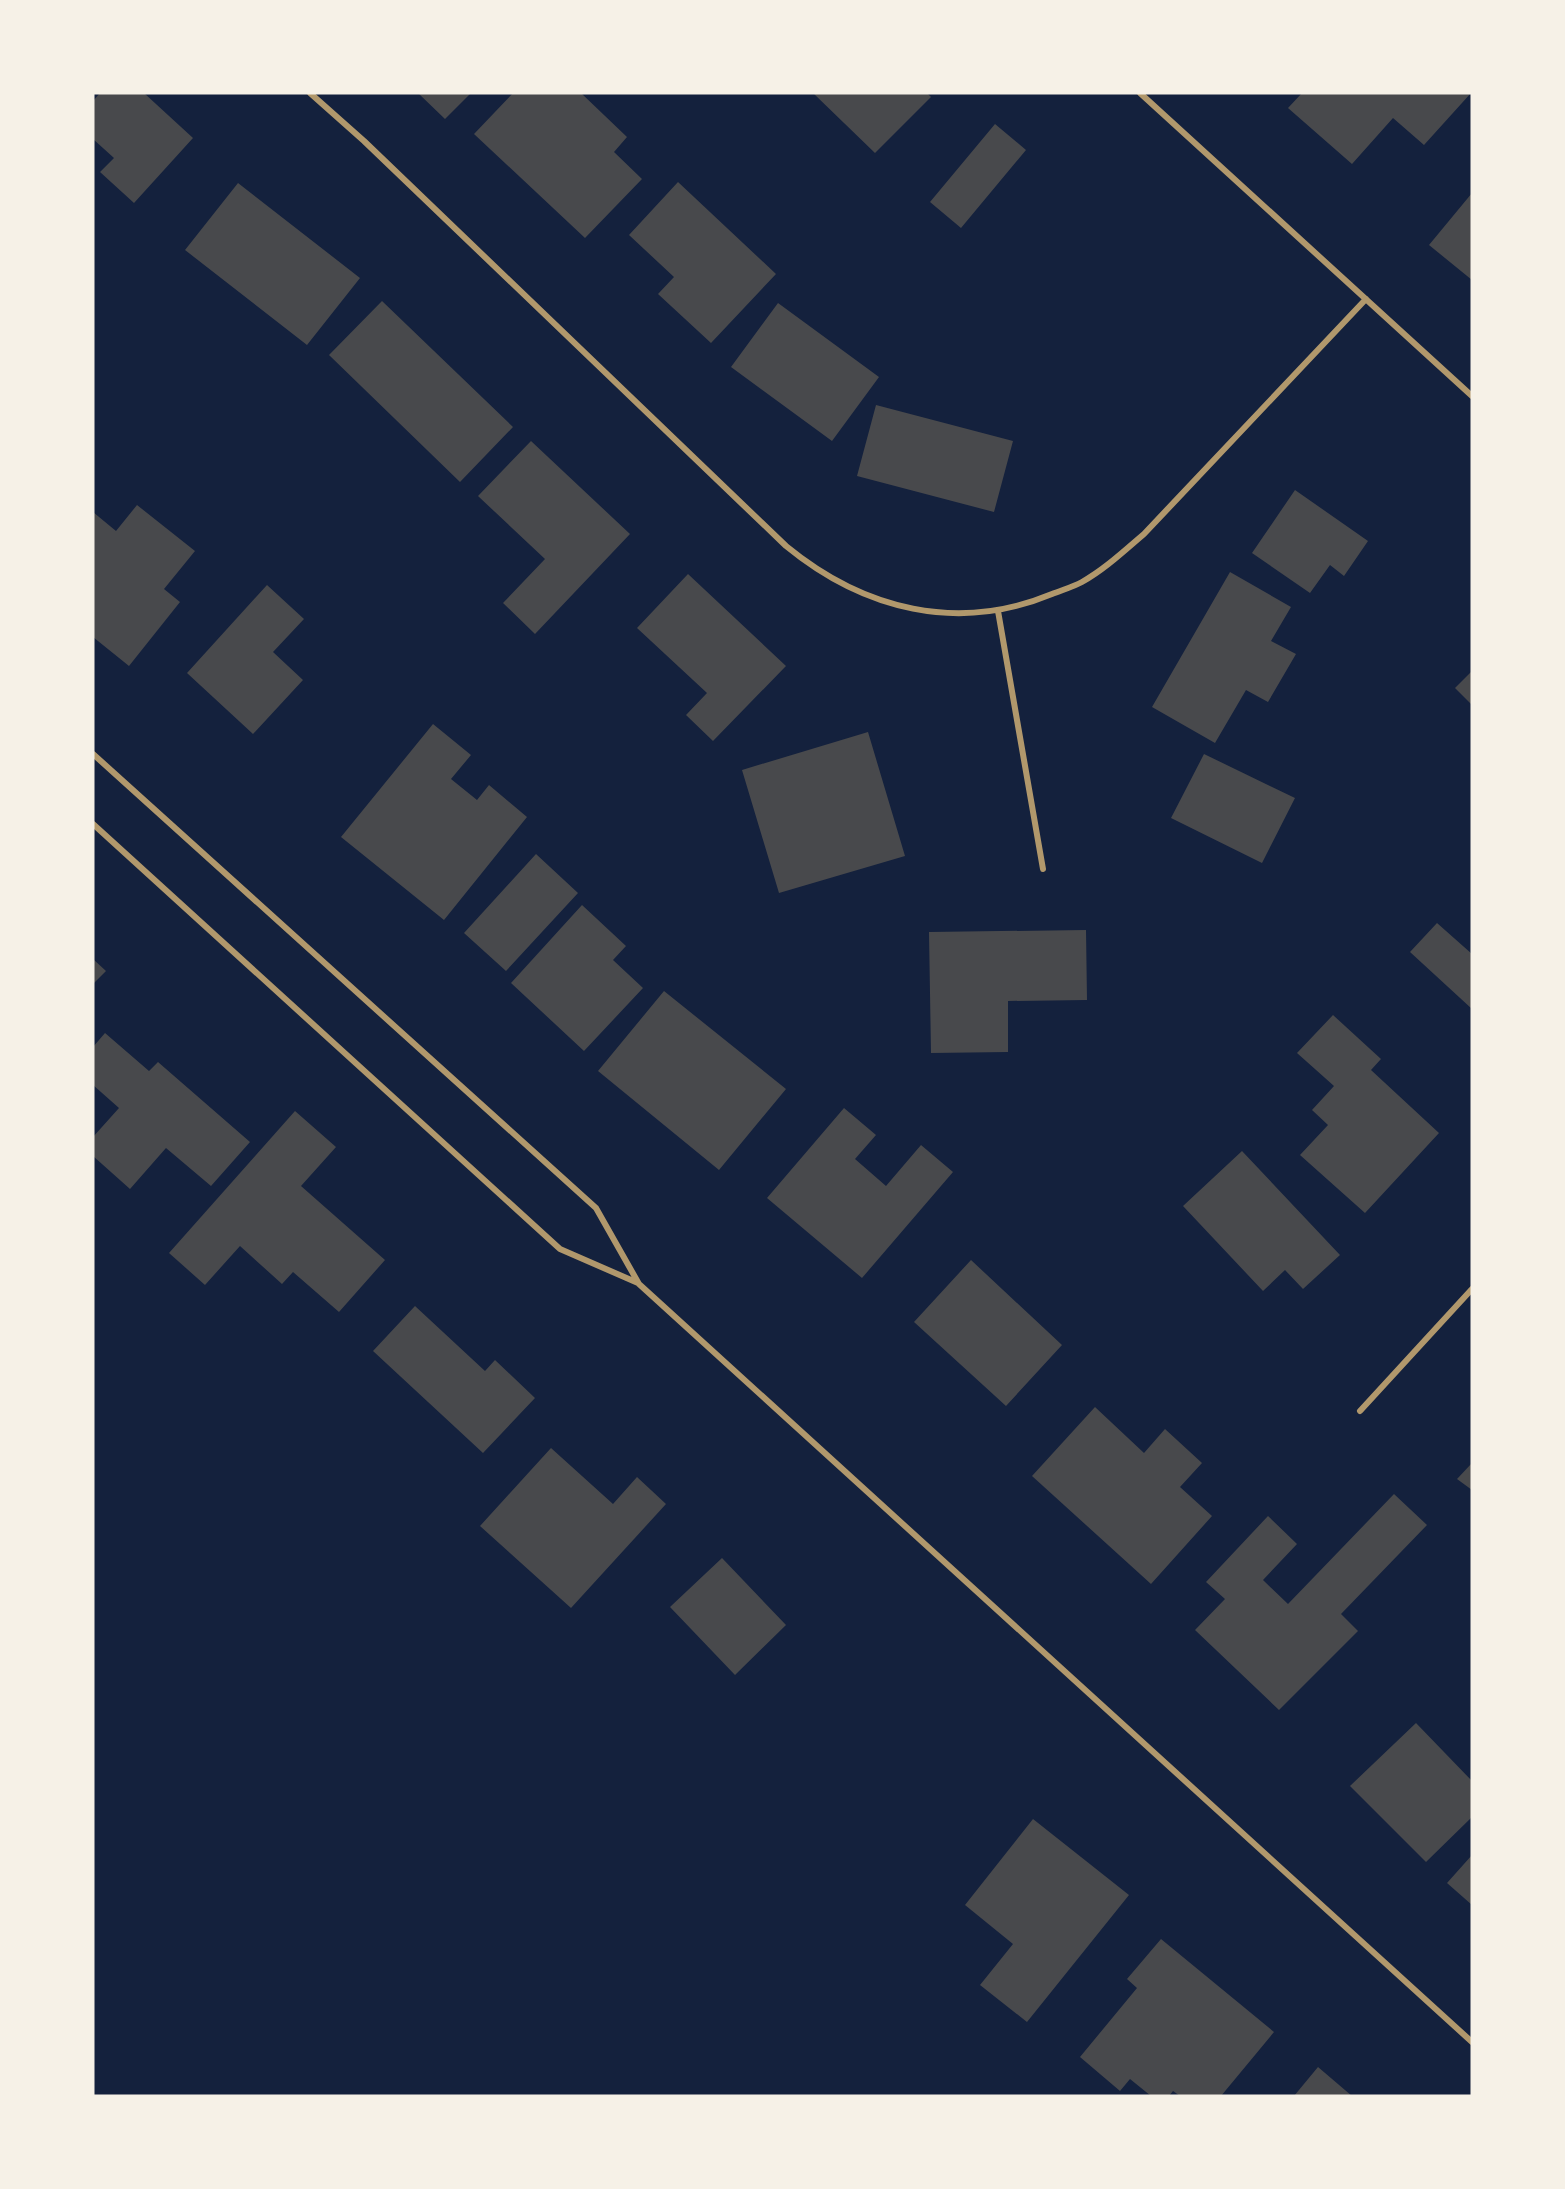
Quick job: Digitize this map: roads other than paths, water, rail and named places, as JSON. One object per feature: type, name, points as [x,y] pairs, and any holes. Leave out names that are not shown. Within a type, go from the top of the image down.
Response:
[{"type":"street","points":[[310,93],[364,141],[786,546],[810,566],[841,584],[880,601],[921,611],[953,614],[998,611],[1031,603],[1070,587],[1107,566],[1144,534],[1366,299]]},
{"type":"street","points":[[1140,93],[1472,396]]},
{"type":"street","points":[[998,611],[1043,868]]},
{"type":"street","points":[[93,754],[597,1208],[639,1284]]},
{"type":"street","points":[[93,824],[560,1249],[639,1284],[1472,2042]]},
{"type":"street","points":[[1360,1412],[1472,1288]]}]
